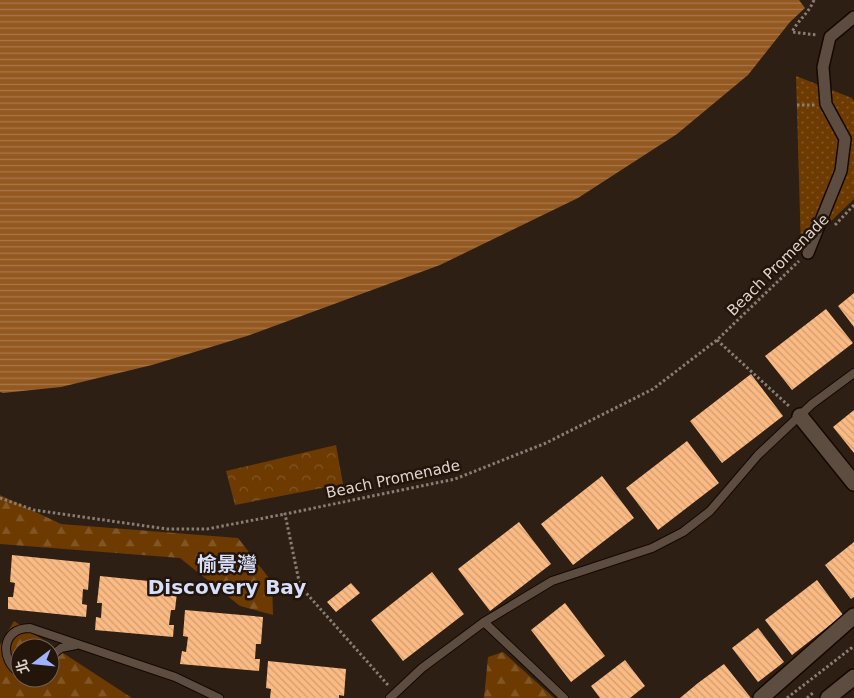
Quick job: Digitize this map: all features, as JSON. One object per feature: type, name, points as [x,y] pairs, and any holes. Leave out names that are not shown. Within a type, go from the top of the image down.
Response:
[{"type":"street","points":[[808,253],[841,171],[845,139],[826,104],[822,67],[830,37],[854,17]]},
{"type":"street","points":[[800,416],[854,483]]},
{"type":"street","points":[[761,698],[854,616]]},
{"type":"street","points":[[828,698],[854,677]]},
{"type":"lane","points":[[392,696],[429,662],[484,622],[552,581],[652,548],[683,532],[710,511],[758,455],[825,393],[854,373]]},
{"type":"lane","points":[[484,622],[564,698]]},
{"type":"lane","points":[[10,668],[4,660],[2,650],[4,640],[10,632],[20,628],[30,628],[59,638]]},
{"type":"lane","points":[[60,638],[174,676],[219,698]]},
{"type":"lane","points":[[60,650],[70,644],[83,646]]},
{"type":"path","points":[[814,0],[810,10],[796,24],[792,32],[830,37]]},
{"type":"path","name":"Beach Promenade","points":[[834,225],[854,205]]},
{"type":"path","name":"Beach Promenade","points":[[0,498],[34,510],[168,529],[215,528],[455,479],[546,443],[653,390],[717,340],[808,253]]},
{"type":"path","points":[[717,340],[800,416]]},
{"type":"path","points":[[285,514],[300,586],[392,696]]},
{"type":"path","points":[[787,698],[854,646]]},
{"type":"green space","points":[[796,76],[852,98],[854,102],[854,199],[801,250]]},
{"type":"green space","points":[[336,445],[343,484],[235,505],[226,471]]},
{"type":"green space","points":[[0,495],[61,524],[238,538],[272,582],[273,615],[240,606],[180,558],[0,544]]},
{"type":"green space","points":[[14,621],[40,638],[10,638],[10,688],[60,688],[60,651],[132,698],[0,698],[0,645]]},
{"type":"green space","points":[[503,652],[554,698],[484,698],[488,657]]},
{"type":"shaded area","points":[[0,0],[799,0],[805,8],[790,22],[748,75],[677,134],[578,198],[440,265],[247,336],[152,365],[61,387],[3,393],[0,392]]},
{"type":"building","points":[[854,293],[854,327],[838,306]]},
{"type":"building","points":[[826,309],[853,343],[792,390],[765,356]]},
{"type":"building","points":[[751,374],[783,416],[722,463],[690,421]]},
{"type":"building","points":[[854,410],[854,453],[833,427]]},
{"type":"building","points":[[687,441],[719,483],[658,530],[626,488]]},
{"type":"building","points":[[602,476],[634,518],[573,565],[541,524]]},
{"type":"building","points":[[519,522],[551,564],[490,611],[458,569]]},
{"type":"building","points":[[854,542],[854,597],[851,599],[825,565]]},
{"type":"building","points":[[12,555],[90,563],[88,590],[83,589],[82,604],[87,605],[86,617],[8,609],[8,597],[13,597],[15,583],[10,582]]},
{"type":"building","points":[[432,572],[464,614],[403,661],[371,620]]},
{"type":"building","points":[[100,576],[178,584],[175,610],[171,610],[169,625],[174,625],[173,637],[95,630],[96,617],[101,618],[102,603],[97,603]]},
{"type":"building","points":[[817,580],[843,615],[792,655],[765,620]]},
{"type":"building","points":[[351,583],[360,593],[336,612],[327,602]]},
{"type":"building","points":[[565,603],[605,656],[571,682],[531,630]]},
{"type":"building","points":[[185,610],[263,617],[261,644],[256,644],[255,659],[260,659],[259,671],[180,664],[182,651],[186,652],[188,637],[183,636]]},
{"type":"building","points":[[758,628],[784,662],[758,682],[732,648]]},
{"type":"building","points":[[625,660],[645,686],[630,698],[600,698],[591,686]]},
{"type":"building","points":[[268,661],[346,669],[344,696],[339,695],[339,698],[270,698],[271,689],[266,688]]},
{"type":"building","points":[[724,664],[751,698],[680,698],[698,683]]},
{"type":"district","name":"愉景灣 Discovery Bay","points":[[227,576]]}]
